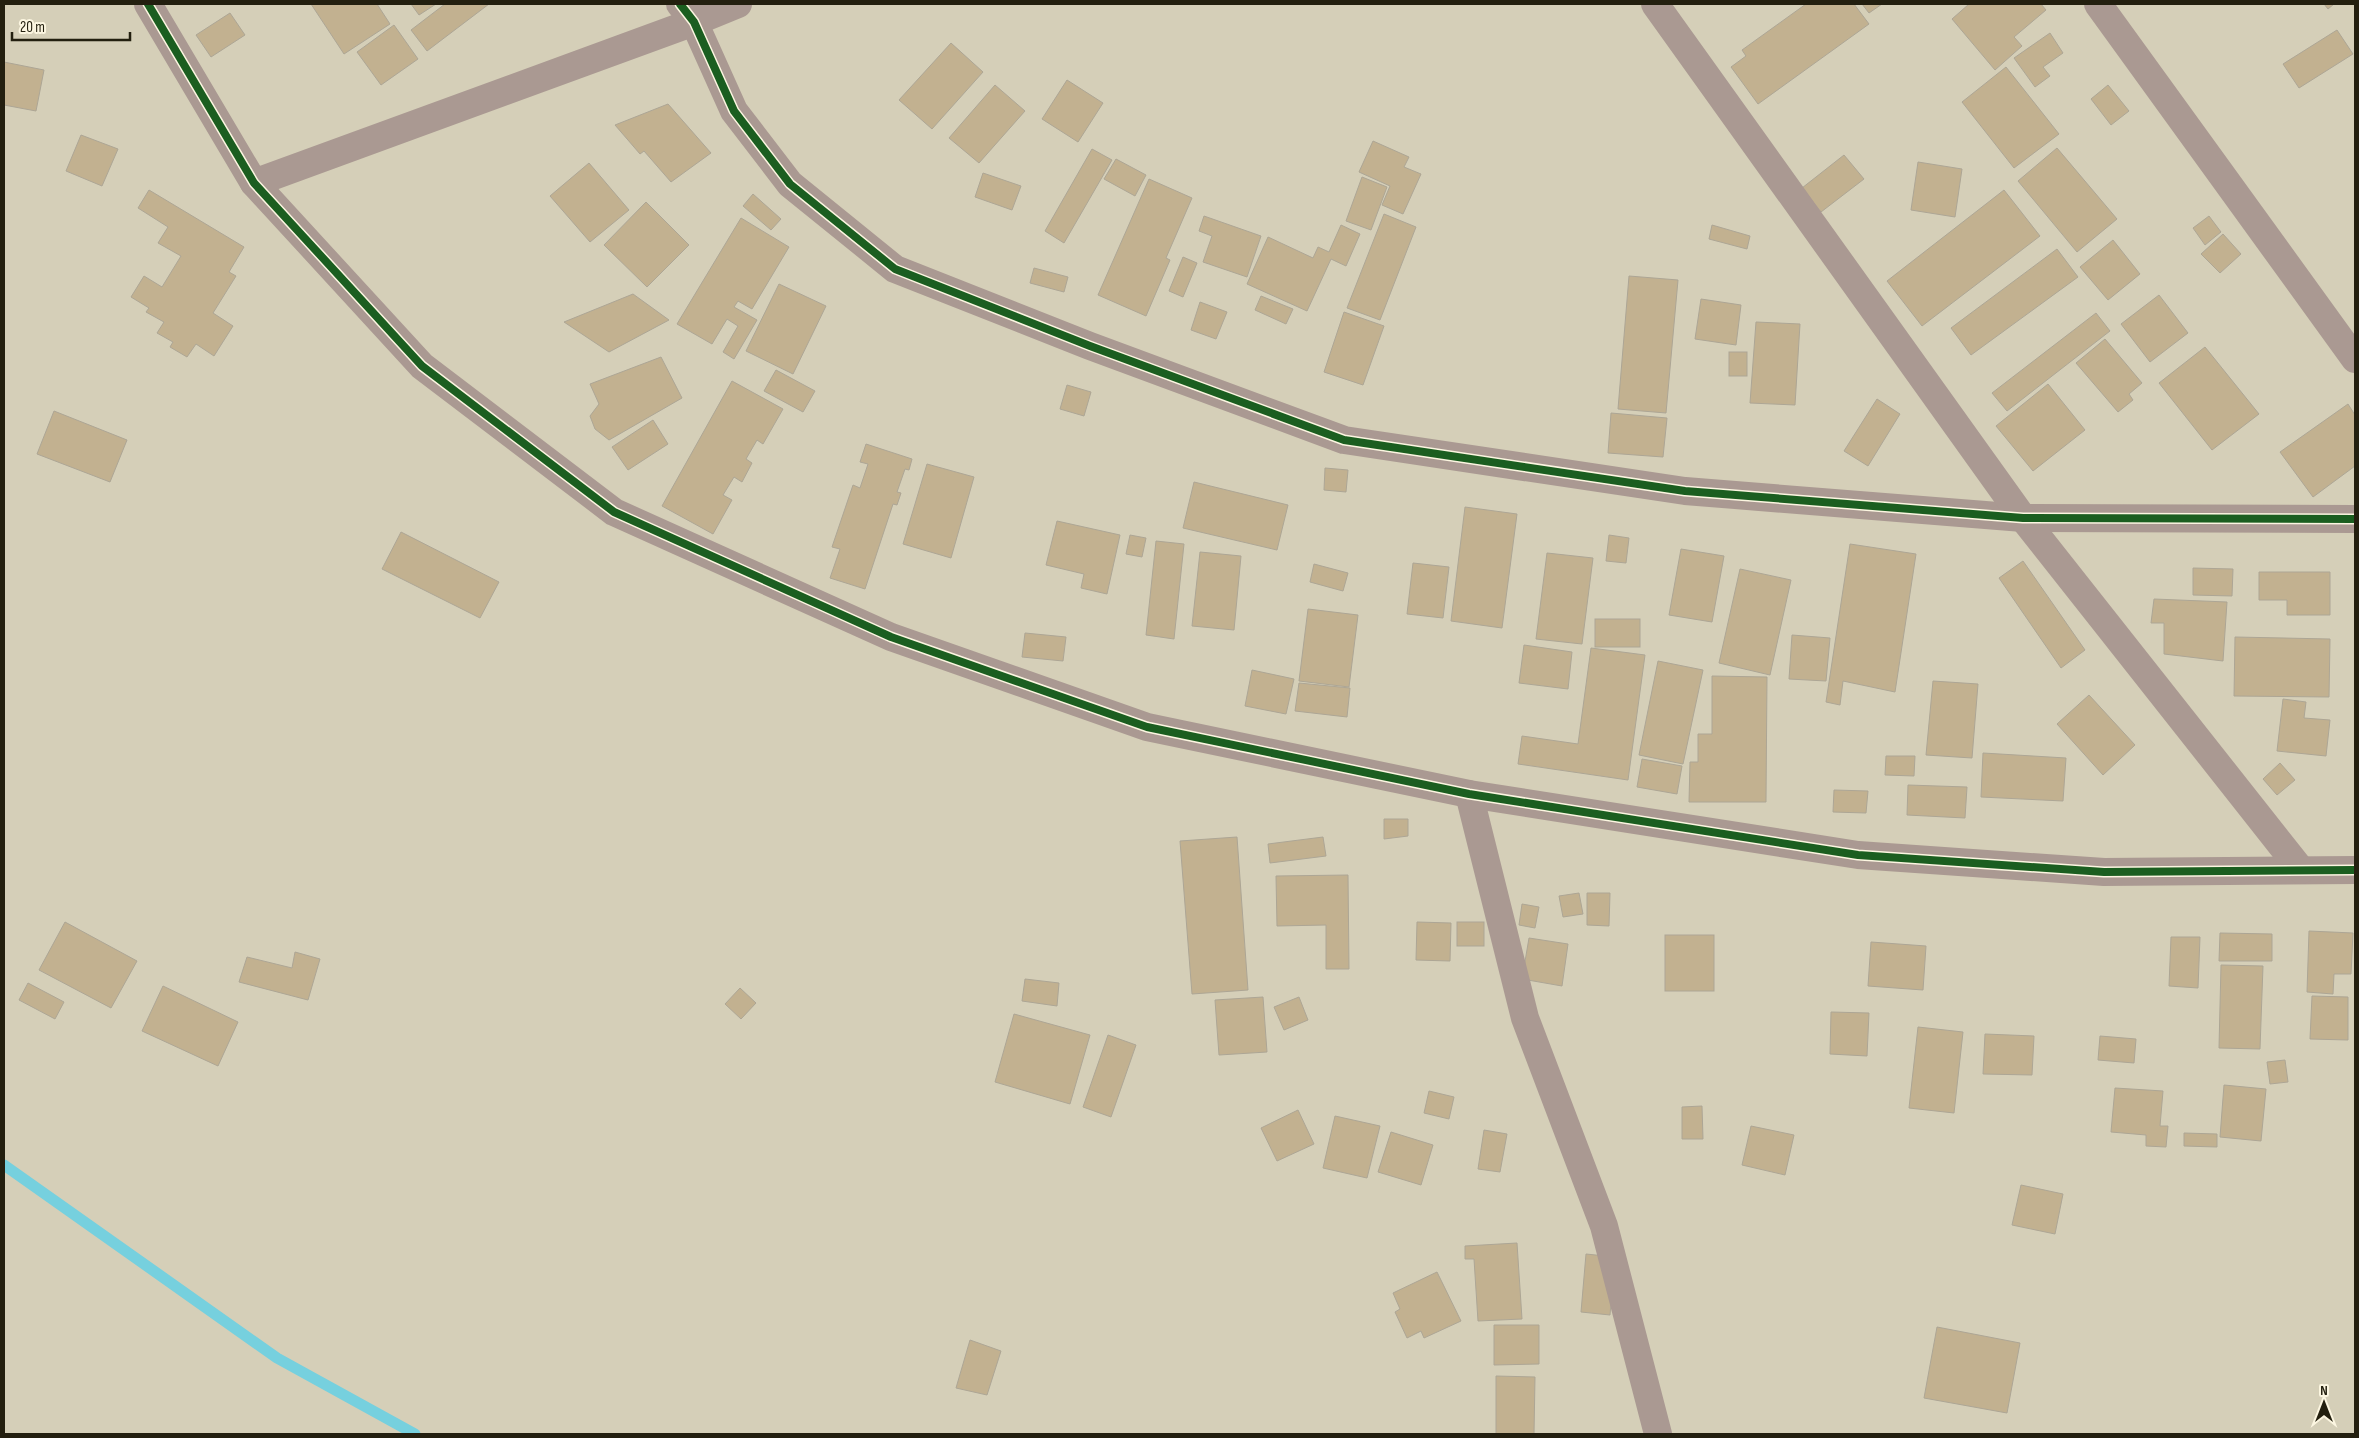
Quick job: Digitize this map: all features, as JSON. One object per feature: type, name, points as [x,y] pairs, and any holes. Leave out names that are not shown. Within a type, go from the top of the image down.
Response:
[{"type":"street","points":[[148,4],[254,183],[422,366],[614,512],[891,637],[1147,727],[1469,794],[1858,855],[2104,872],[2355,870]]},
{"type":"street","points":[[254,183],[687,13],[738,4]]},
{"type":"street","points":[[1655,4],[2023,518],[2301,870]]},
{"type":"street","points":[[2098,4],[2355,359]]},
{"type":"street","points":[[687,13],[734,111],[790,184],[894,269],[1090,346],[1344,440],[1685,491],[2023,518],[2355,519]]},
{"type":"street","points":[[1469,794],[1524,1018],[1604,1226],[1658,1434]]},
{"type":"building","points":[[311,4],[377,4],[390,24],[344,54]]},
{"type":"building","points":[[411,4],[436,4],[419,15]]},
{"type":"building","points":[[445,4],[489,4],[427,51],[411,30]]},
{"type":"building","points":[[1806,4],[1854,4],[1869,24],[1758,104],[1731,67],[1746,56],[1742,50]]},
{"type":"building","points":[[1862,4],[1882,4],[1869,13]]},
{"type":"building","points":[[1969,4],[2041,4],[2046,10],[2014,37],[2022,46],[1995,70],[1952,19]]},
{"type":"building","points":[[2324,4],[2334,4],[2328,9]]},
{"type":"building","points":[[230,13],[245,35],[211,57],[196,35]]},
{"type":"building","points":[[394,25],[418,59],[381,85],[357,52]]},
{"type":"building","points":[[2337,30],[2353,54],[2299,88],[2283,64]]},
{"type":"building","points":[[2050,33],[2063,53],[2043,67],[2050,76],[2035,87],[2014,58]]},
{"type":"building","points":[[951,43],[983,72],[932,129],[899,100]]},
{"type":"building","points":[[4,62],[44,70],[36,111],[4,105]]},
{"type":"building","points":[[2006,67],[2059,134],[2014,168],[1962,102]]},
{"type":"building","points":[[1067,80],[1103,103],[1078,142],[1042,119]]},
{"type":"building","points":[[995,85],[1025,111],[979,163],[949,138]]},
{"type":"building","points":[[2108,85],[2129,111],[2111,125],[2091,99]]},
{"type":"building","points":[[668,104],[711,153],[671,182],[644,151],[640,154],[615,125]]},
{"type":"building","points":[[81,135],[118,149],[102,186],[66,171]]},
{"type":"building","points":[[1373,141],[1409,157],[1404,167],[1421,174],[1403,214],[1382,205],[1390,186],[1359,172]]},
{"type":"building","points":[[2057,148],[2117,219],[2077,252],[2018,181]]},
{"type":"building","points":[[1092,149],[1112,160],[1064,243],[1045,231]]},
{"type":"building","points":[[1844,155],[1864,179],[1821,212],[1802,188]]},
{"type":"building","points":[[1116,159],[1146,175],[1135,196],[1104,179]]},
{"type":"building","points":[[1918,162],[1962,169],[1955,217],[1911,210]]},
{"type":"building","points":[[589,163],[629,210],[590,242],[550,196]]},
{"type":"building","points":[[983,173],[1021,186],[1012,210],[975,197]]},
{"type":"building","points":[[1362,177],[1387,187],[1371,230],[1346,221]]},
{"type":"building","points":[[1149,179],[1192,198],[1166,258],[1170,260],[1146,316],[1098,295]]},
{"type":"building","points":[[149,190],[244,247],[229,272],[236,276],[213,313],[233,326],[214,356],[196,344],[187,357],[170,347],[173,342],[157,333],[164,322],[146,312],[149,308],[131,297],[144,276],[162,287],[181,256],[158,243],[168,227],[138,208]]},
{"type":"building","points":[[2004,190],[2040,236],[1922,326],[1887,281]]},
{"type":"building","points":[[753,194],[781,219],[771,230],[743,206]]},
{"type":"building","points":[[646,202],[689,245],[647,287],[604,245]]},
{"type":"building","points":[[1384,214],[1416,227],[1380,320],[1347,308]]},
{"type":"building","points":[[1204,216],[1261,236],[1247,277],[1203,262],[1212,236],[1199,231]]},
{"type":"building","points":[[2209,216],[2221,232],[2205,245],[2193,228]]},
{"type":"building","points":[[741,218],[789,247],[752,309],[738,301],[734,307],[757,320],[734,359],[723,352],[738,326],[727,319],[712,344],[677,324]]},
{"type":"building","points":[[1341,225],[1360,234],[1346,266],[1331,259],[1307,311],[1247,284],[1268,237],[1313,258],[1318,247],[1329,252]]},
{"type":"building","points":[[1712,225],[1750,236],[1747,249],[1709,239]]},
{"type":"building","points":[[2223,234],[2241,254],[2220,273],[2201,254]]},
{"type":"building","points":[[2113,240],[2140,274],[2108,300],[2080,267]]},
{"type":"building","points":[[2057,249],[2078,277],[1971,355],[1951,328]]},
{"type":"building","points":[[1183,257],[1197,263],[1183,297],[1169,291]]},
{"type":"building","points":[[1034,268],[1068,277],[1064,292],[1030,283]]},
{"type":"building","points":[[1629,276],[1678,280],[1666,413],[1618,409]]},
{"type":"building","points":[[779,284],[826,306],[793,374],[746,351]]},
{"type":"building","points":[[633,294],[669,320],[609,352],[564,322]]},
{"type":"building","points":[[2159,295],[2188,333],[2150,362],[2121,324]]},
{"type":"building","points":[[1261,296],[1293,309],[1286,324],[1255,310]]},
{"type":"building","points":[[1701,299],[1741,305],[1736,345],[1695,339]]},
{"type":"building","points":[[1200,302],[1227,312],[1216,339],[1191,330]]},
{"type":"building","points":[[1344,312],[1384,326],[1363,385],[1324,372]]},
{"type":"building","points":[[2096,313],[2110,331],[2007,411],[1992,393]]},
{"type":"building","points":[[1756,322],[1800,324],[1795,405],[1750,403]]},
{"type":"building","points":[[2105,339],[2142,383],[2129,394],[2133,400],[2118,412],[2076,363]]},
{"type":"building","points":[[2205,347],[2259,414],[2212,450],[2159,383]]},
{"type":"building","points":[[1729,352],[1747,352],[1747,376],[1729,376]]},
{"type":"building","points":[[661,357],[682,398],[609,440],[595,429],[590,416],[599,404],[590,384]]},
{"type":"building","points":[[776,370],[815,391],[803,412],[764,391]]},
{"type":"building","points":[[732,381],[783,409],[763,444],[757,440],[746,459],[752,463],[742,482],[734,477],[723,495],[732,500],[713,534],[662,506]]},
{"type":"building","points":[[2048,384],[2085,430],[2033,471],[1996,426]]},
{"type":"building","points":[[1067,385],[1091,392],[1084,416],[1060,409]]},
{"type":"building","points":[[1877,399],[1900,414],[1868,466],[1844,451]]},
{"type":"building","points":[[2348,404],[2355,415],[2355,466],[2313,497],[2280,452]]},
{"type":"building","points":[[54,411],[127,440],[110,482],[37,454]]},
{"type":"building","points":[[1611,413],[1667,418],[1663,457],[1608,453]]},
{"type":"building","points":[[653,420],[668,444],[628,470],[612,447]]},
{"type":"building","points":[[866,444],[912,459],[909,470],[905,469],[897,492],[901,493],[897,505],[893,504],[865,589],[830,578],[840,549],[832,547],[853,485],[860,488],[868,464],[860,462]]},
{"type":"building","points":[[927,464],[974,477],[951,558],[903,544]]},
{"type":"building","points":[[1325,468],[1348,470],[1346,492],[1324,490]]},
{"type":"building","points":[[1194,482],[1288,505],[1277,550],[1183,528]]},
{"type":"building","points":[[1465,507],[1517,514],[1502,628],[1451,621]]},
{"type":"building","points":[[1057,521],[1120,535],[1107,594],[1081,588],[1084,574],[1046,565]]},
{"type":"building","points":[[401,532],[499,582],[480,618],[382,569]]},
{"type":"building","points":[[1130,535],[1146,538],[1142,557],[1126,554]]},
{"type":"building","points":[[1609,535],[1629,538],[1626,563],[1606,561]]},
{"type":"building","points":[[1156,541],[1184,544],[1174,639],[1146,635]]},
{"type":"building","points":[[1850,544],[1916,554],[1895,692],[1843,681],[1840,705],[1826,702]]},
{"type":"building","points":[[1681,549],[1724,556],[1712,622],[1669,615]]},
{"type":"building","points":[[1200,552],[1241,556],[1234,630],[1192,626]]},
{"type":"building","points":[[1547,553],[1593,558],[1582,644],[1536,639]]},
{"type":"building","points":[[2023,561],[2085,650],[2061,668],[1999,578]]},
{"type":"building","points":[[1413,563],[1449,567],[1443,618],[1407,614]]},
{"type":"building","points":[[1314,564],[1348,573],[1343,591],[1310,582]]},
{"type":"building","points":[[2193,568],[2233,569],[2232,596],[2193,595]]},
{"type":"building","points":[[1740,569],[1791,580],[1770,675],[1719,663]]},
{"type":"building","points":[[2259,572],[2330,572],[2330,615],[2287,615],[2287,600],[2259,600]]},
{"type":"building","points":[[2154,599],[2227,602],[2223,661],[2164,654],[2164,623],[2151,623]]},
{"type":"building","points":[[1308,609],[1358,615],[1349,687],[1299,681]]},
{"type":"building","points":[[1595,619],[1640,619],[1640,647],[1595,647]]},
{"type":"building","points":[[1025,633],[1066,637],[1063,661],[1022,657]]},
{"type":"building","points":[[1792,635],[1830,638],[1826,681],[1789,679]]},
{"type":"building","points":[[2235,637],[2330,639],[2329,697],[2234,696]]},
{"type":"building","points":[[1524,645],[1572,652],[1568,689],[1519,683]]},
{"type":"building","points":[[1591,648],[1645,655],[1628,780],[1518,764],[1522,736],[1578,744]]},
{"type":"building","points":[[1658,661],[1703,670],[1683,764],[1639,755]]},
{"type":"building","points":[[1252,670],[1294,679],[1286,714],[1245,706]]},
{"type":"building","points":[[1712,676],[1767,677],[1766,802],[1689,802],[1690,762],[1698,762],[1698,734],[1712,734]]},
{"type":"building","points":[[1933,681],[1978,684],[1972,758],[1926,755]]},
{"type":"building","points":[[1299,683],[1350,688],[1347,717],[1295,711]]},
{"type":"building","points":[[2089,695],[2135,745],[2103,775],[2057,724]]},
{"type":"building","points":[[2283,699],[2306,702],[2304,718],[2330,720],[2326,756],[2277,751]]},
{"type":"building","points":[[1983,753],[2066,758],[2063,801],[1981,797]]},
{"type":"building","points":[[1886,756],[1915,756],[1914,776],[1885,775]]},
{"type":"building","points":[[1642,759],[1682,766],[1677,794],[1637,787]]},
{"type":"building","points":[[2280,763],[2295,780],[2277,795],[2263,779]]},
{"type":"building","points":[[1908,785],[1967,787],[1965,818],[1907,815]]},
{"type":"building","points":[[1834,790],[1868,791],[1866,813],[1833,812]]},
{"type":"building","points":[[1384,819],[1408,819],[1408,836],[1384,839]]},
{"type":"building","points":[[1237,837],[1248,990],[1192,994],[1180,841]]},
{"type":"building","points":[[1323,837],[1326,856],[1270,863],[1268,844]]},
{"type":"building","points":[[1348,875],[1349,969],[1326,969],[1326,925],[1277,926],[1276,876]]},
{"type":"building","points":[[1579,893],[1583,914],[1563,917],[1559,896]]},
{"type":"building","points":[[1587,893],[1610,893],[1609,926],[1587,925]]},
{"type":"building","points":[[1522,904],[1539,907],[1535,928],[1519,925]]},
{"type":"building","points":[[65,922],[137,961],[111,1008],[39,970]]},
{"type":"building","points":[[1417,922],[1451,923],[1450,961],[1416,960]]},
{"type":"building","points":[[1457,922],[1484,922],[1484,946],[1457,946]]},
{"type":"building","points":[[2309,931],[2353,933],[2351,974],[2334,974],[2333,994],[2307,992]]},
{"type":"building","points":[[2220,933],[2272,934],[2272,961],[2219,961]]},
{"type":"building","points":[[1665,935],[1714,935],[1714,991],[1665,991]]},
{"type":"building","points":[[2171,937],[2200,937],[2198,988],[2169,986]]},
{"type":"building","points":[[1529,938],[1568,944],[1562,986],[1522,979]]},
{"type":"building","points":[[1871,942],[1926,946],[1923,990],[1868,986]]},
{"type":"building","points":[[295,952],[320,959],[308,1000],[239,982],[247,957],[292,968]]},
{"type":"building","points":[[2221,965],[2263,966],[2260,1049],[2219,1048]]},
{"type":"building","points":[[1025,979],[1059,983],[1057,1006],[1022,1001]]},
{"type":"building","points":[[28,983],[64,1002],[55,1019],[19,1000]]},
{"type":"building","points":[[163,986],[238,1022],[218,1066],[142,1031]]},
{"type":"building","points":[[740,988],[756,1003],[741,1019],[725,1004]]},
{"type":"building","points":[[2312,996],[2348,997],[2348,1040],[2310,1039]]},
{"type":"building","points":[[1263,997],[1267,1052],[1219,1055],[1215,1000]]},
{"type":"building","points":[[1299,997],[1308,1020],[1284,1030],[1274,1007]]},
{"type":"building","points":[[1831,1012],[1869,1013],[1867,1056],[1830,1054]]},
{"type":"building","points":[[1014,1014],[1090,1035],[1070,1104],[995,1082]]},
{"type":"building","points":[[1918,1027],[1963,1032],[1954,1113],[1909,1108]]},
{"type":"building","points":[[1985,1034],[2034,1036],[2032,1075],[1983,1074]]},
{"type":"building","points":[[1108,1035],[1136,1045],[1111,1117],[1083,1107]]},
{"type":"building","points":[[2100,1036],[2136,1039],[2134,1063],[2098,1060]]},
{"type":"building","points":[[2285,1060],[2288,1082],[2270,1084],[2267,1062]]},
{"type":"building","points":[[2224,1085],[2266,1089],[2261,1141],[2220,1137]]},
{"type":"building","points":[[2115,1088],[2163,1091],[2160,1126],[2168,1126],[2166,1147],[2146,1146],[2146,1135],[2111,1132]]},
{"type":"building","points":[[1429,1091],[1454,1097],[1449,1119],[1424,1113]]},
{"type":"building","points":[[1702,1106],[1703,1139],[1682,1139],[1682,1107]]},
{"type":"building","points":[[1298,1110],[1314,1144],[1277,1161],[1261,1128]]},
{"type":"building","points":[[1335,1116],[1380,1126],[1367,1178],[1323,1168]]},
{"type":"building","points":[[1751,1126],[1794,1135],[1785,1175],[1742,1165]]},
{"type":"building","points":[[1484,1130],[1507,1134],[1500,1172],[1478,1169]]},
{"type":"building","points":[[1391,1132],[1433,1145],[1421,1185],[1378,1172]]},
{"type":"building","points":[[2184,1133],[2217,1134],[2217,1147],[2184,1146]]},
{"type":"building","points":[[2021,1185],[2063,1194],[2055,1234],[2012,1225]]},
{"type":"building","points":[[1517,1243],[1522,1319],[1478,1321],[1474,1259],[1465,1259],[1465,1246]]},
{"type":"building","points":[[1586,1254],[1615,1257],[1610,1315],[1581,1312]]},
{"type":"building","points":[[1437,1272],[1461,1321],[1424,1338],[1421,1331],[1407,1338],[1395,1312],[1400,1309],[1393,1293]]},
{"type":"building","points":[[1494,1325],[1539,1325],[1539,1364],[1494,1365]]},
{"type":"building","points":[[1937,1327],[2020,1343],[2007,1413],[1924,1398]]},
{"type":"building","points":[[970,1340],[1001,1351],[987,1395],[956,1388]]},
{"type":"building","points":[[1496,1376],[1535,1377],[1534,1434],[1496,1434]]},
{"type":"waterway","points":[[4,1165],[277,1358],[415,1434]]},
{"type":"cycle path","points":[[148,4],[254,183],[422,366],[614,512],[891,637],[1147,727],[1469,794],[1858,855],[2104,872],[2355,870]]},
{"type":"cycle path","points":[[680,4],[694,22],[734,111],[790,184],[895,269],[1090,346],[1344,440],[1685,491],[2023,518],[2355,519]]}]
